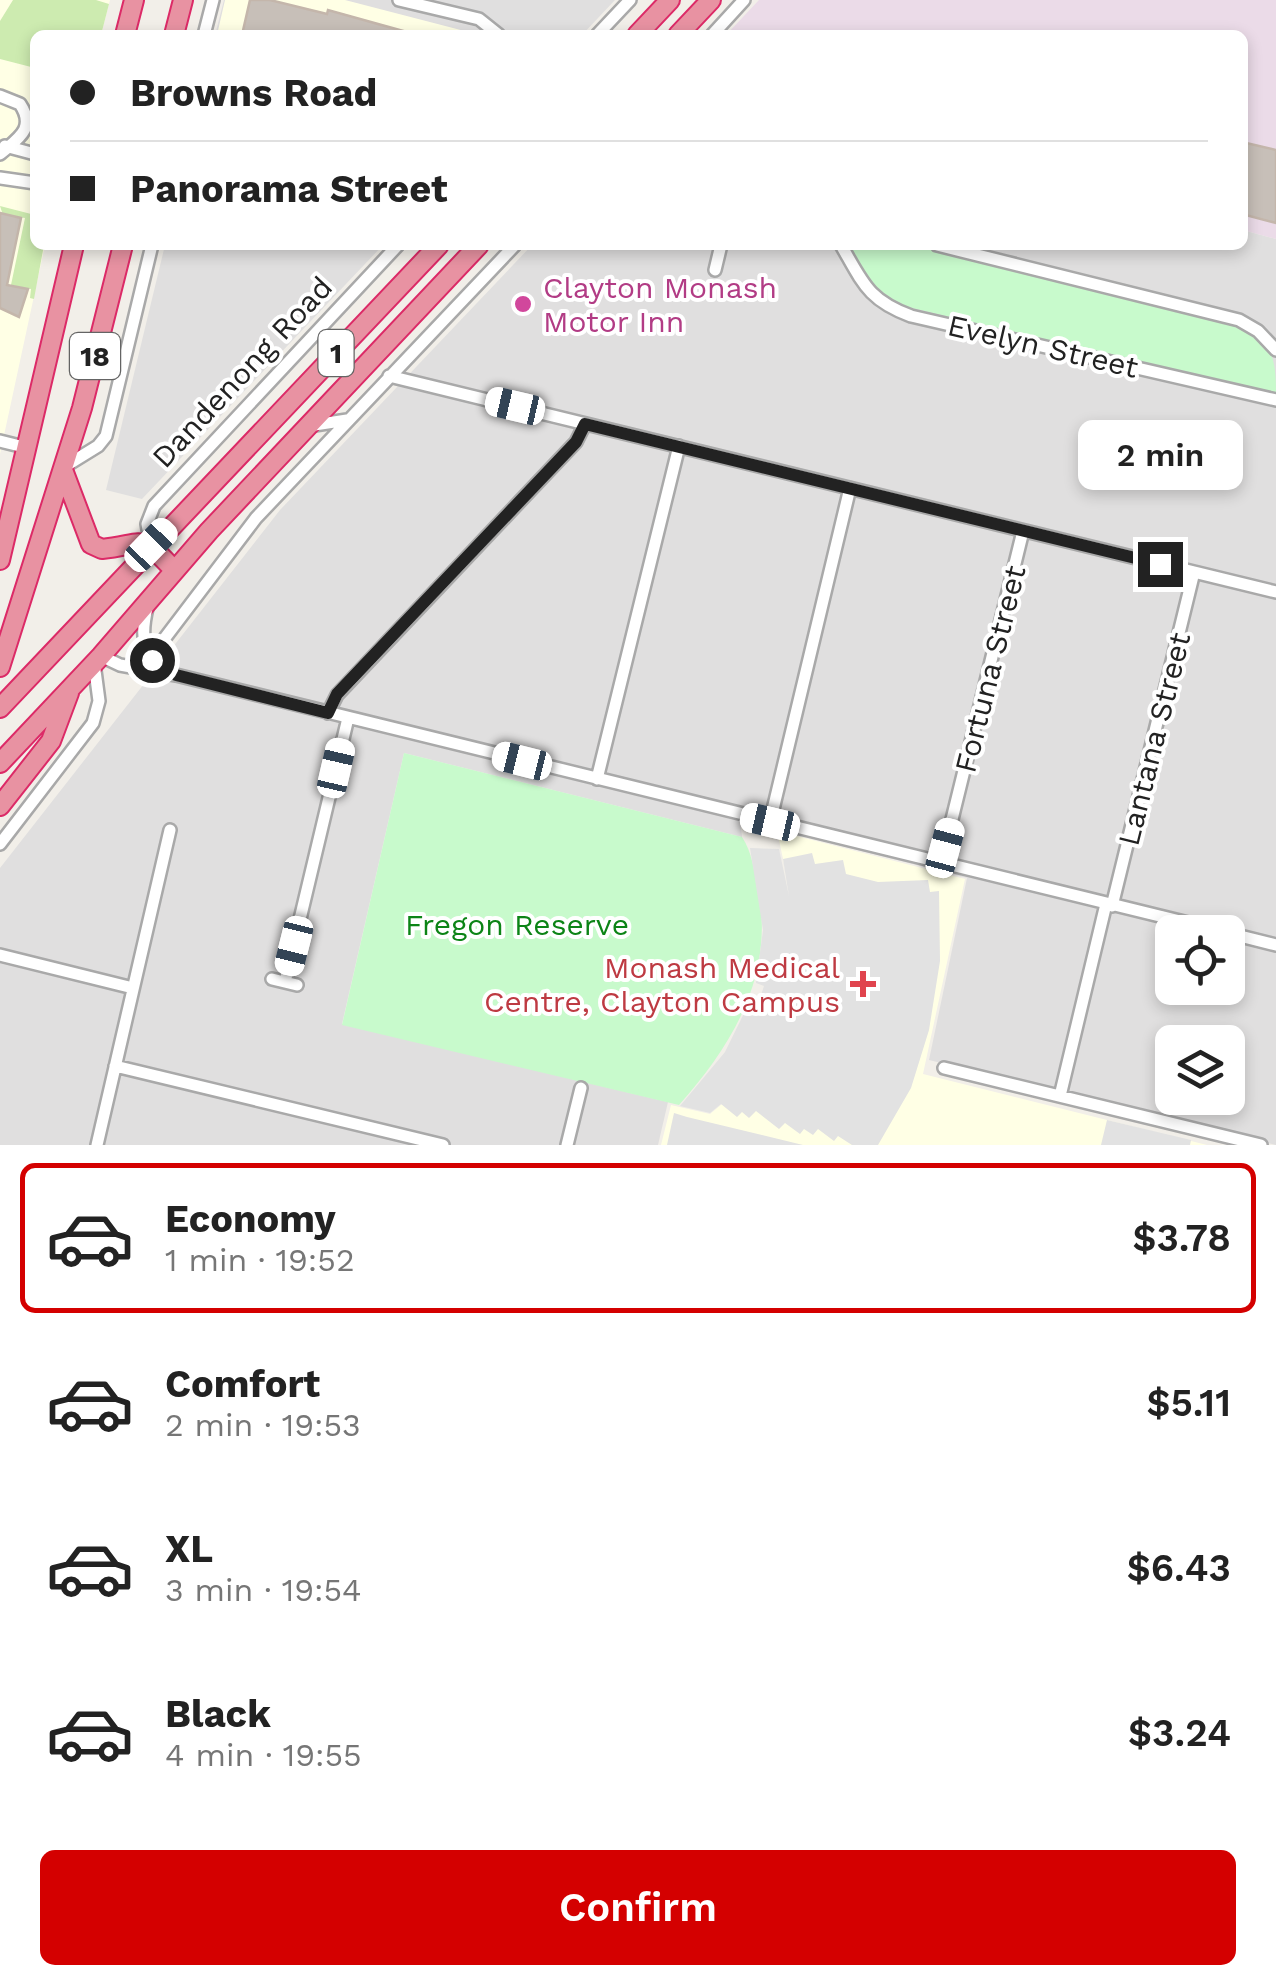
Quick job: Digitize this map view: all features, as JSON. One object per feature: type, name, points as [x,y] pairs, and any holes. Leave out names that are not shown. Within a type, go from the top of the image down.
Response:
[{"type":"highway","points":[[127,30],[134,0]]},
{"type":"highway","points":[[175,30],[183,0]]},
{"type":"highway","points":[[642,30],[670,0]]},
{"type":"highway","points":[[683,30],[710,0]]},
{"type":"highway","name":"18","points":[[0,560],[73,250]]},
{"type":"highway","name":"18","points":[[0,667],[63,468],[123,250]]},
{"type":"highway","name":"1","points":[[0,708],[434,250]]},
{"type":"highway","name":"1","points":[[0,763],[98,659],[174,570],[474,250]]},
{"type":"highway","points":[[63,468],[93,546],[104,549],[132,540],[151,545],[174,570]]},
{"type":"highway","points":[[0,806],[51,741],[71,688]]},
{"type":"street","points":[[205,30],[213,0]]},
{"type":"street","points":[[399,0],[479,19],[493,30]]},
{"type":"street","points":[[602,30],[630,0]]},
{"type":"street","points":[[717,30],[744,0]]},
{"type":"street","points":[[0,96],[17,102],[26,115],[24,133],[3,148]]},
{"type":"street","points":[[3,148],[30,151]]},
{"type":"street","points":[[0,178],[30,181]]},
{"type":"street","points":[[63,468],[98,446],[106,436],[151,250]]},
{"type":"street","name":"Dandenong Road","points":[[151,545],[147,524],[154,506],[393,250]]},
{"type":"street","points":[[130,668],[150,658],[238,540],[510,250]]},
{"type":"street","points":[[716,270],[721,250]]},
{"type":"street","name":"Evelyn Street","points":[[844,250],[866,290],[884,306],[911,316],[1276,400]]},
{"type":"street","points":[[957,250],[1239,320],[1258,331],[1276,350]]},
{"type":"street","points":[[389,376],[1276,592]]},
{"type":"street","points":[[308,426],[347,420]]},
{"type":"street","points":[[328,713],[337,694],[576,442],[585,424]]},
{"type":"street","points":[[0,440],[28,448]]},
{"type":"street","points":[[598,779],[679,446]]},
{"type":"street","points":[[770,822],[850,488]]},
{"type":"street","name":"Fortuna Street","points":[[940,864],[1023,531]]},
{"type":"street","name":"Lantana Street","points":[[1060,1096],[1194,572]]},
{"type":"street","points":[[150,599],[142,638],[150,658],[176,675]]},
{"type":"street","points":[[0,844],[93,723],[99,701],[98,659],[1155,916]]},
{"type":"street","points":[[284,982],[348,718]]},
{"type":"street","points":[[97,1145],[170,830]]},
{"type":"street","points":[[1245,938],[1276,945]]},
{"type":"street","points":[[0,955],[132,988]]},
{"type":"street","points":[[116,1066],[443,1145]]},
{"type":"street","points":[[944,1068],[1261,1145]]},
{"type":"street","points":[[567,1145],[581,1088]]},
{"type":"shaded area","points":[[0,0],[110,0],[102,30],[30,30],[30,250],[44,250],[0,454]]},
{"type":"shaded area","points":[[224,0],[615,0],[587,30],[216,30]]},
{"type":"shaded area","points":[[225,0],[345,0],[461,30],[218,30]]},
{"type":"shaded area","points":[[759,0],[1276,0],[1276,239],[1248,231],[1248,30],[731,30]]},
{"type":"shaded area","points":[[1248,231],[1276,239],[1276,1145],[929,1060],[967,878],[740,820],[742,837],[404,753],[342,1024],[668,1102],[658,1145],[0,1145],[0,868],[280,510],[527,250],[1248,250]]},
{"type":"shaded area","points":[[164,250],[378,250],[142,499],[106,490]]},
{"type":"shaded area","name":"Monash Medical Centre, Clayton Campus","points":[[777,831],[965,879],[923,1074],[1207,1145],[661,1145],[671,1105],[710,1114],[722,1104],[755,1059],[780,1002],[788,967],[791,896]]},
{"type":"shaded area","name":"Monash Medical Centre, Clayton Campus","points":[[750,848],[779,849],[789,896],[783,859],[812,853],[815,864],[843,860],[846,874],[878,882],[928,880],[930,892],[939,891],[940,961],[929,1030],[911,1088],[878,1145],[852,1145],[838,1136],[834,1141],[818,1129],[813,1135],[804,1129],[800,1134],[785,1123],[779,1129],[756,1111],[749,1118],[742,1112],[737,1117],[721,1104],[710,1113],[680,1106],[725,1052],[751,999],[759,1001],[764,986],[756,983],[763,930]]},
{"type":"shaded area","points":[[674,1113],[687,1117],[803,1145],[667,1145]]},
{"type":"shaded area","points":[[1107,1120],[1191,1140],[1190,1145],[1101,1145]]},
{"type":"green space","points":[[13,0],[96,0],[109,4],[102,30],[30,30],[30,67],[0,59],[0,21]]},
{"type":"green space","points":[[0,206],[30,214],[30,250],[43,250],[34,299],[30,298],[31,289],[11,285],[25,218],[3,215]]},
{"type":"green space","points":[[850,250],[945,250],[1233,320],[1256,335],[1269,350],[1275,368],[1276,395],[891,303],[876,292]]},
{"type":"green space","name":"Fregon Reserve","points":[[404,753],[742,837],[754,868],[762,919],[755,978],[733,1032],[679,1105],[342,1025]]},
{"type":"building","points":[[250,0],[270,0],[327,14],[328,10],[399,30],[243,30]]},
{"type":"building","points":[[1248,143],[1276,150],[1276,223],[1248,216]]},
{"type":"building","points":[[0,213],[21,218],[7,285],[28,289],[19,317],[0,308]]},
{"type":"place","name":"Clayton Monash Motor Inn","points":[[523,304]]},
{"type":"place","name":"Monash Medical Centre, Clayton Campus","points":[[863,984]]},
{"type":"route","points":[[152,660],[176,675],[328,713],[337,694],[576,442],[585,424],[1160,564]]}]
